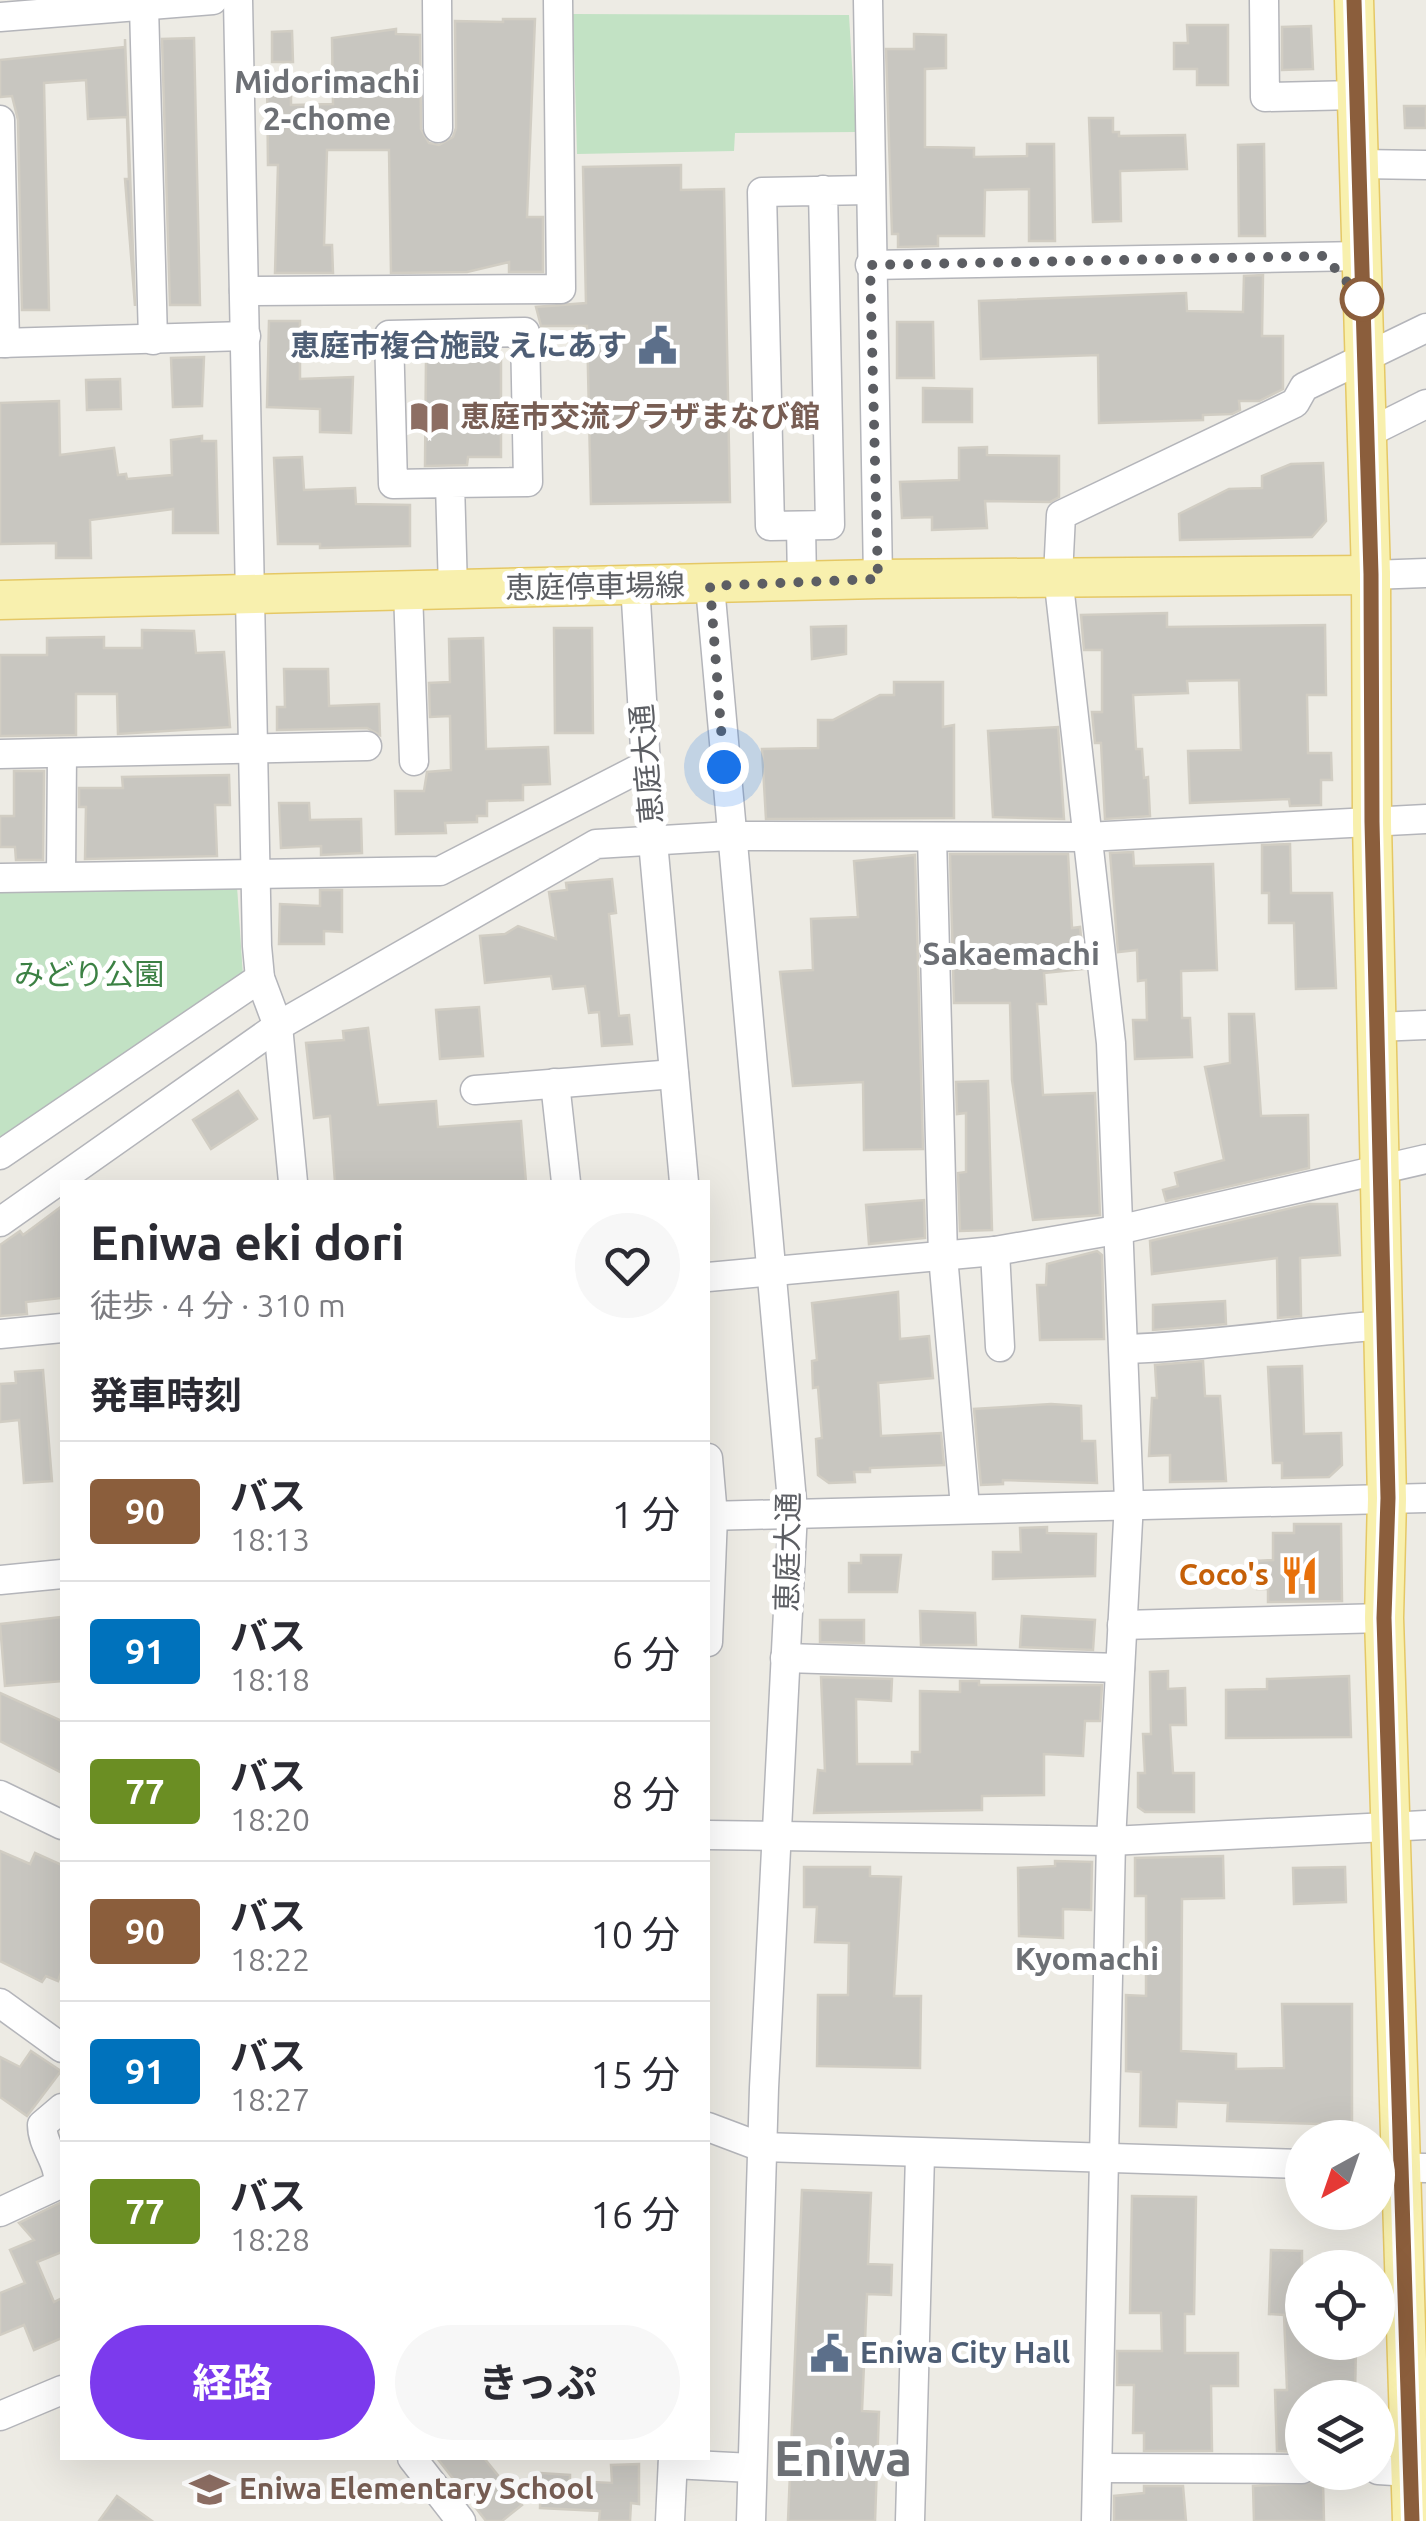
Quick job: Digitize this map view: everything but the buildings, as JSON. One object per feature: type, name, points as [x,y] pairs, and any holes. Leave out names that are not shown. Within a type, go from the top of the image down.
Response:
[{"type":"main road","points":[[1354,0],[1371,574],[1372,822],[1388,1498],[1384,1618],[1410,1826],[1402,2168],[1405,2471],[1412,2521]]},
{"type":"main road","name":"恵庭停車場線","points":[[0,600],[878,579],[1371,574]]},
{"type":"street","points":[[0,17],[213,0]]},
{"type":"street","points":[[238,0],[247,596],[260,978],[278,1026],[293,1180]]},
{"type":"street","points":[[437,0],[438,128]]},
{"type":"street","points":[[244,290],[561,289],[558,0]]},
{"type":"street","points":[[868,0],[878,579]]},
{"type":"street","points":[[1264,0],[1266,96],[1357,95]]},
{"type":"street","points":[[144,6],[153,340]]},
{"type":"street","points":[[0,120],[3,343],[246,336]]},
{"type":"street","points":[[1359,164],[1426,165]]},
{"type":"street","points":[[822,190],[830,526],[770,526],[762,192],[822,190],[869,190]]},
{"type":"street","points":[[870,265],[1362,256]]},
{"type":"street","points":[[1096,2521],[1110,1840],[1129,1502],[1122,1229],[1112,1043],[1058,576],[1060,515],[1295,403],[1304,387],[1426,328]]},
{"type":"street","points":[[524,332],[528,482],[450,483],[393,484],[389,335],[524,332]]},
{"type":"street","points":[[1364,435],[1426,404]]},
{"type":"street","points":[[450,483],[453,590]]},
{"type":"street","points":[[800,526],[802,582]]},
{"type":"street","points":[[1371,574],[1426,573]]},
{"type":"street","name":"恵庭大通","points":[[635,584],[646,765],[684,1180]]},
{"type":"street","name":"恵庭大通","points":[[710,586],[768,1268],[793,1512],[761,2147],[751,2521]]},
{"type":"street","points":[[408,591],[414,760]]},
{"type":"street","points":[[0,754],[367,746]]},
{"type":"street","points":[[61,876],[62,753]]},
{"type":"street","points":[[0,878],[440,871],[646,765]]},
{"type":"street","points":[[0,1222],[278,1026],[596,844],[730,836],[1088,837],[1426,818]]},
{"type":"street","points":[[932,837],[944,1256],[965,1507]]},
{"type":"street","points":[[0,1156],[260,978]]},
{"type":"street","points":[[1376,1027],[1426,1025]]},
{"type":"street","points":[[475,1090],[674,1074]]},
{"type":"street","points":[[555,1083],[566,1180]]},
{"type":"street","points":[[710,1277],[768,1268],[995,1251],[1122,1229],[1426,1159]]},
{"type":"street","points":[[995,1251],[1000,1347]]},
{"type":"street","points":[[1125,1348],[1218,1346],[1248,1336],[1383,1326]]},
{"type":"street","points":[[0,1334],[60,1328]]},
{"type":"street","points":[[710,1516],[1129,1502],[1426,1498]]},
{"type":"street","points":[[0,1580],[60,1574]]},
{"type":"street","points":[[1122,1626],[1384,1618]]},
{"type":"street","points":[[786,1658],[1120,1668]]},
{"type":"street","points":[[0,1795],[60,1824]]},
{"type":"street","points":[[710,1835],[1110,1840],[1410,1826]]},
{"type":"street","points":[[0,2003],[60,2047]]},
{"type":"street","points":[[0,2212],[58,2186],[60,2172],[42,2136],[42,2125],[60,2110]]},
{"type":"street","points":[[710,2128],[761,2147],[1285,2163]]},
{"type":"street","points":[[910,2521],[920,2155]]},
{"type":"street","points":[[0,2416],[60,2391]]},
{"type":"street","points":[[414,2460],[462,2521]]},
{"type":"street","points":[[670,2521],[673,2461],[752,2468]]},
{"type":"street","points":[[1099,2468],[1285,2470]]},
{"type":"green space","points":[[573,14],[849,15],[856,132],[735,133],[734,151],[577,154]]},
{"type":"green space","name":"みどり公園","points":[[237,886],[243,976],[0,1143],[0,888]]},
{"type":"bus line","name":"90","points":[[1354,0],[1371,574],[1372,822],[1388,1498],[1384,1618],[1412,2521]]},
{"type":"place","name":"恵庭市複合施設 えにあす","points":[[657,346]]},
{"type":"place","name":"恵庭市交流プラザまなび館","points":[[430,417]]},
{"type":"place","name":"Coco's","points":[[1299,1575]]},
{"type":"place","name":"Eniwa City Hall","points":[[830,2353]]},
{"type":"place","name":"Eniwa Elementary School","points":[[209,2489]]},
{"type":"district","name":"Midorimachi 2-chome","points":[[327,100]]},
{"type":"district","name":"Sakaemachi","points":[[1011,954]]},
{"type":"district","name":"Kyomachi","points":[[1087,1959]]},
{"type":"district","name":"Eniwa","points":[[843,2458]]},
{"type":"route","points":[[724,767],[710,586],[878,579],[870,265],[1324,256],[1362,299]]}]
